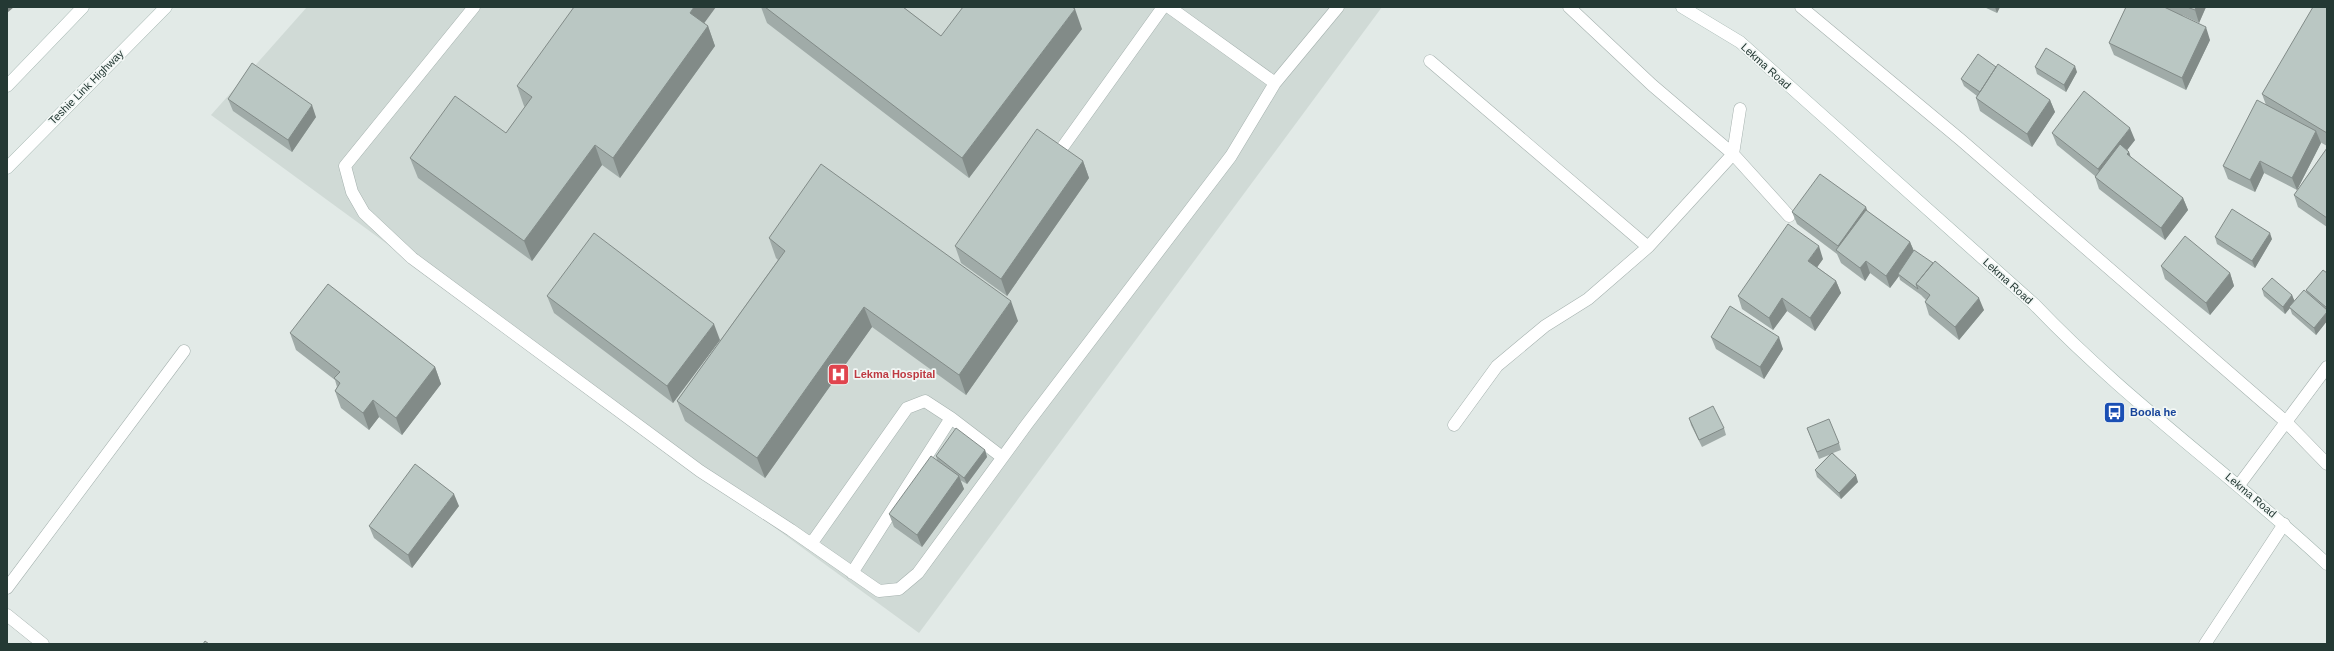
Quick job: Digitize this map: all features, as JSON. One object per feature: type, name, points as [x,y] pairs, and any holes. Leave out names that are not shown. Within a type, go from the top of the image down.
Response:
[{"type":"street","points":[[7,86],[83,7]]},
{"type":"street","name":"Teshie Link Highway","points":[[7,168],[166,7]]},
{"type":"street","points":[[474,7],[345,166],[352,192],[364,213],[412,258],[545,358],[700,471],[879,591],[899,589],[918,573],[1002,457],[1231,156],[1275,84],[1338,7]]},
{"type":"street","points":[[1062,148],[1163,7]]},
{"type":"street","points":[[1169,7],[1275,84]]},
{"type":"street","points":[[1569,7],[1652,85],[1733,154],[1789,216]]},
{"type":"street","name":"Lekma Road","points":[[1682,7],[1740,42],[2028,299],[2075,348],[2239,485],[2327,564]]},
{"type":"street","points":[[1801,7],[1961,140],[2285,421],[2327,464]]},
{"type":"street","points":[[1430,61],[1648,247]]},
{"type":"street","points":[[1454,425],[1497,366],[1545,326],[1588,299],[1648,247],[1733,154],[1740,109]]},
{"type":"street","points":[[7,588],[184,351]]},
{"type":"street","points":[[2239,485],[2285,421],[2327,368]]},
{"type":"street","points":[[811,544],[907,408],[925,402],[951,418],[1002,457]]},
{"type":"street","points":[[852,573],[951,418]]},
{"type":"street","points":[[2205,644],[2284,524]]},
{"type":"street","points":[[7,615],[43,644]]},
{"type":"shaded area","name":"Lekma Hospital","points":[[307,7],[1382,7],[919,633],[211,115]]},
{"type":"building","points":[[574,7],[694,7],[690,13],[708,26],[613,158],[595,145],[524,241],[410,158],[455,96],[506,133],[532,97],[517,86]]},
{"type":"building","points":[[765,7],[903,7],[941,36],[963,7],[1072,7],[1075,9],[962,158]]},
{"type":"building","points":[[2126,7],[2164,7],[2206,27],[2182,78],[2109,43]]},
{"type":"building","points":[[2187,7],[2196,7],[2195,10]]},
{"type":"building","points":[[2313,7],[2327,7],[2327,133],[2262,94]]},
{"type":"building","points":[[2046,48],[2075,66],[2064,85],[2035,67]]},
{"type":"building","points":[[1978,54],[1996,67],[1980,92],[1961,79]]},
{"type":"building","points":[[252,63],[312,105],[288,140],[228,99]]},
{"type":"building","points":[[1998,64],[2050,100],[2027,134],[1976,98]]},
{"type":"building","points":[[2084,91],[2130,128],[2098,169],[2052,133]]},
{"type":"building","points":[[2257,100],[2316,131],[2292,178],[2260,161],[2250,180],[2223,166]]},
{"type":"building","points":[[1037,129],[1083,161],[1001,279],[955,246]]},
{"type":"building","points":[[2120,144],[2129,152],[2127,154],[2183,198],[2161,228],[2095,177]]},
{"type":"building","points":[[2327,148],[2327,218],[2294,195]]},
{"type":"building","points":[[821,164],[1011,301],[959,375],[864,307],[757,458],[677,401],[785,251],[769,238]]},
{"type":"building","points":[[1820,174],[1866,207],[1838,246],[1792,212]]},
{"type":"building","points":[[2232,209],[2270,233],[2252,261],[2215,237]]},
{"type":"building","points":[[1866,210],[1910,242],[1886,276],[1866,261],[1860,268],[1836,250]]},
{"type":"building","points":[[1788,224],[1819,246],[1808,261],[1836,281],[1810,318],[1782,298],[1769,318],[1738,296]]},
{"type":"building","points":[[594,233],[714,324],[667,386],[547,296]]},
{"type":"building","points":[[2185,236],[2230,273],[2206,303],[2161,266]]},
{"type":"building","points":[[1914,250],[1933,263],[1916,284],[1918,289],[1898,274]]},
{"type":"building","points":[[1935,261],[1979,298],[1955,327],[1925,302],[1930,295],[1916,284]]},
{"type":"building","points":[[2323,270],[2327,273],[2327,308],[2306,290]]},
{"type":"building","points":[[2272,278],[2292,295],[2283,307],[2262,289]]},
{"type":"building","points":[[328,284],[435,367],[396,418],[373,400],[363,413],[335,391],[340,383],[334,378],[340,372],[290,333]]},
{"type":"building","points":[[2304,290],[2327,310],[2314,328],[2289,307]]},
{"type":"building","points":[[1730,306],[1779,337],[1760,367],[1711,337]]},
{"type":"building","points":[[1713,406],[1724,428],[1699,440],[1689,418]]},
{"type":"building","points":[[1829,419],[1839,443],[1817,452],[1807,428]]},
{"type":"building","points":[[956,428],[985,450],[964,478],[936,456]]},
{"type":"building","points":[[1832,453],[1856,475],[1839,493],[1815,470]]},
{"type":"building","points":[[931,456],[959,476],[917,535],[889,514]]},
{"type":"building","points":[[415,464],[454,494],[408,555],[369,526]]},
{"type":"place","name":"Lekma Hospital","points":[[838,374]]},
{"type":"place","name":"Boola he","points":[[2115,412]]}]
